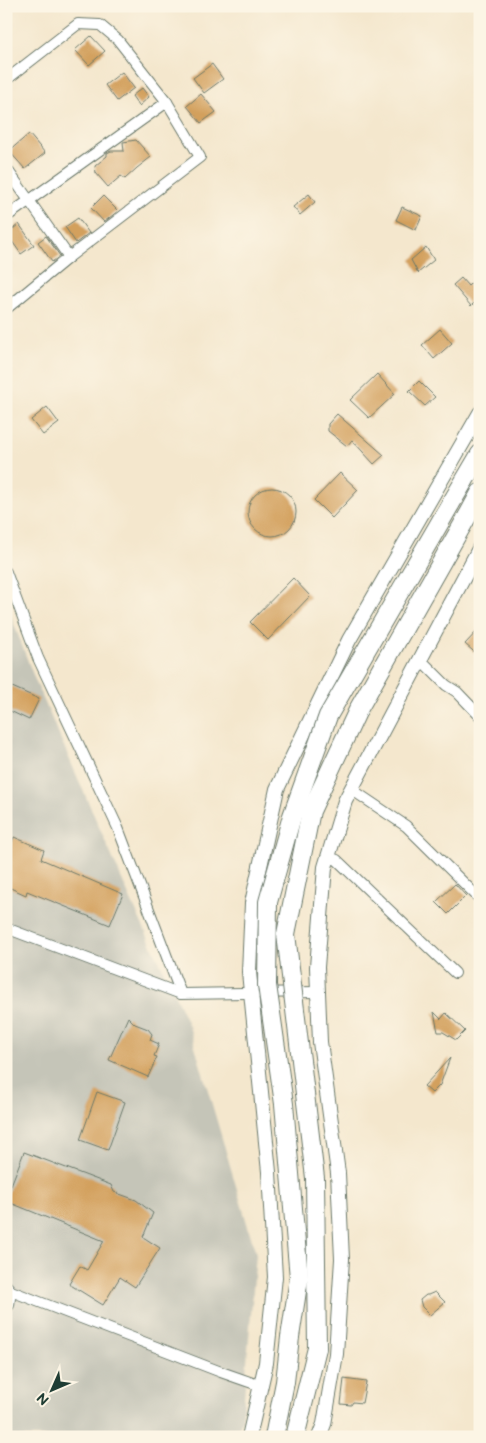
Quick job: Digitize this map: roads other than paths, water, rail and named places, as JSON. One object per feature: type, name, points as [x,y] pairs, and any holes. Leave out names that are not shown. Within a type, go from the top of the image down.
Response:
[{"type":"highway","points":[[274,1437],[286,1382],[290,1337],[299,1278],[284,1104],[267,984],[268,902],[292,816],[328,716],[480,454]]},
{"type":"highway","points":[[295,1437],[317,1348],[316,1178],[286,934],[311,811],[359,708],[480,493]]},
{"type":"street","points":[[6,80],[78,24],[100,25],[118,40],[167,102],[200,157],[6,309]]},
{"type":"street","points":[[6,217],[167,102]]},
{"type":"street","points":[[6,168],[70,257]]},
{"type":"street","points":[[249,1437],[266,1362],[275,1277],[269,1172],[251,993],[252,904],[277,789],[349,640],[480,412]]},
{"type":"street","points":[[319,1437],[324,1424],[336,1354],[342,1259],[338,1173],[320,1042],[317,967],[325,867],[345,801],[480,547]]},
{"type":"street","points":[[6,572],[38,658],[118,828],[181,994]]},
{"type":"street","points":[[420,660],[446,685],[457,692],[480,716]]},
{"type":"street","points":[[351,789],[406,826],[480,899]]},
{"type":"street","points":[[329,854],[329,857],[337,860],[456,973]]},
{"type":"street","points":[[6,928],[181,994],[318,992]]},
{"type":"street","points":[[6,1309],[9,1305],[9,1288],[261,1386]]}]
